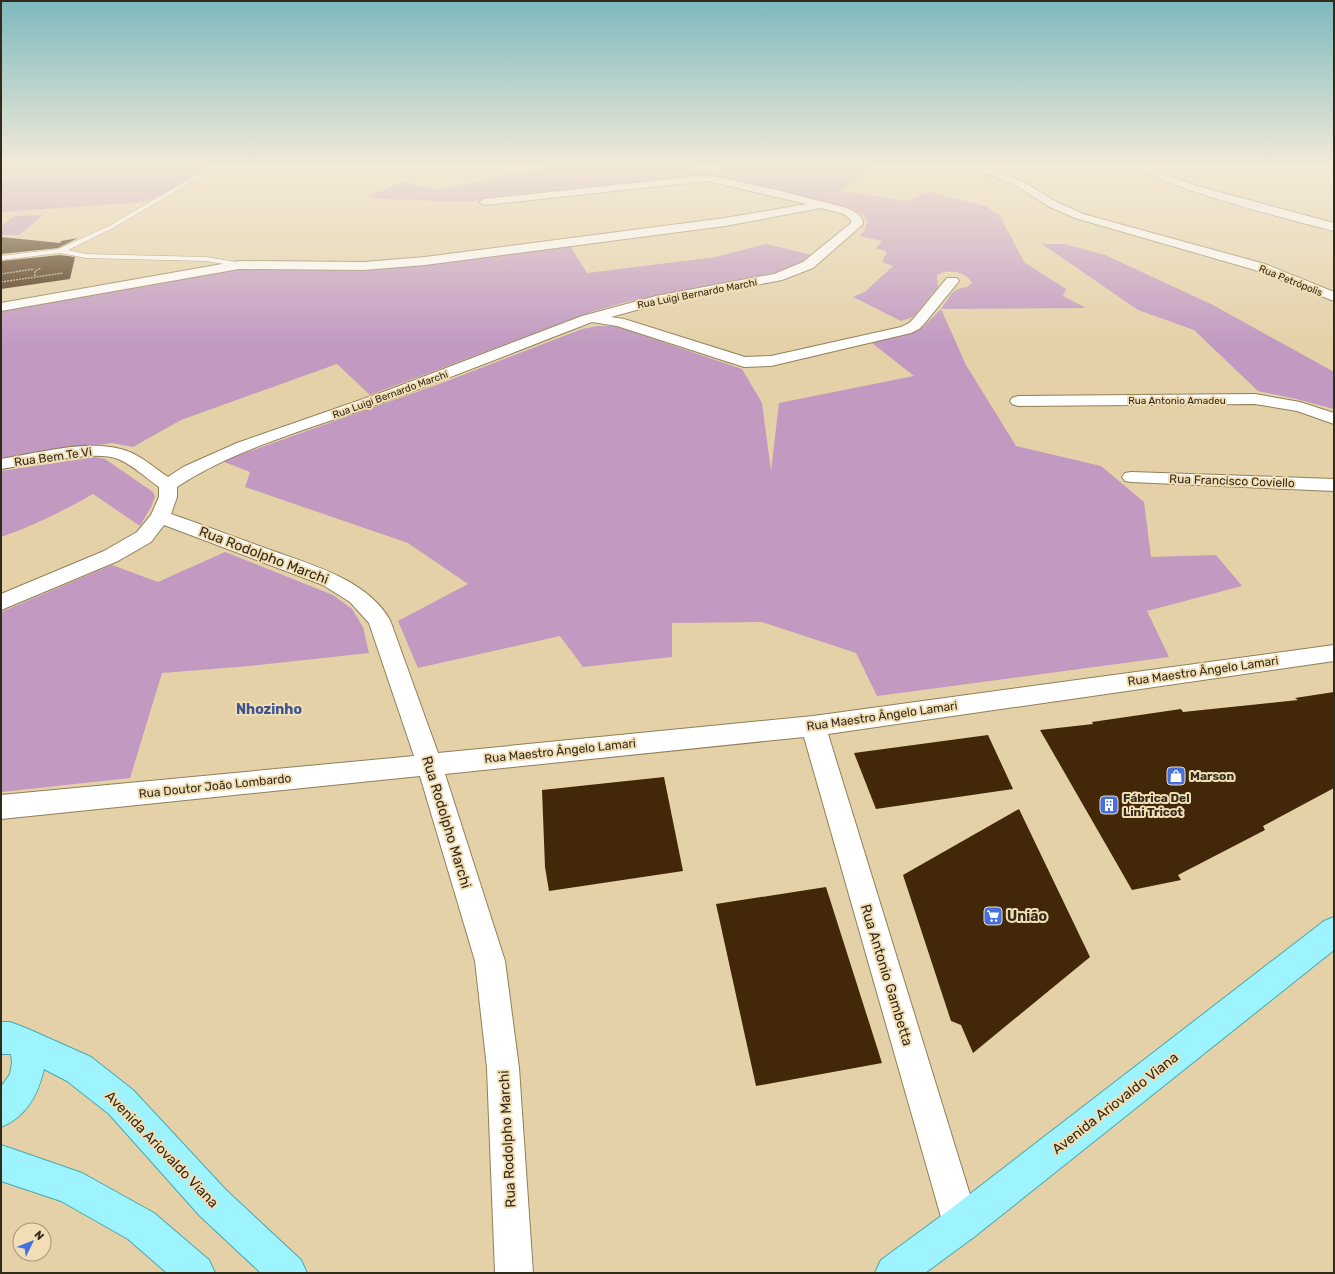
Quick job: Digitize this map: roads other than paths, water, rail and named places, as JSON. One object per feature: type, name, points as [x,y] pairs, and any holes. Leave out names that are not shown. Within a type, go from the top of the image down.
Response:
[{"type":"main road","name":"Avenida Ariovaldo Viana","points":[[894,1273],[961,1224],[1334,930]]},
{"type":"main road","name":"Avenida Ariovaldo Viana","points":[[13,1041],[79,1069],[121,1102],[213,1203],[288,1273]]},
{"type":"main road","points":[[1,1110],[6,1107],[22,1087],[28,1064],[13,1041]]},
{"type":"main road","points":[[1,1163],[69,1186],[134,1222],[141,1226],[196,1273]]},
{"type":"street","points":[[1,307],[238,266],[364,266],[425,261],[691,226]]},
{"type":"street","name":"Rua Luigi Bernardo Marchi","points":[[168,485],[189,471],[243,447],[392,394],[587,319],[656,300],[777,277],[808,265],[854,226]]},
{"type":"street","name":"Rua Petrópolis","points":[[1115,226],[1260,267],[1334,297]]},
{"type":"street","points":[[587,319],[619,322],[744,362],[771,361],[906,330],[914,326],[919,321],[952,281]]},
{"type":"street","points":[[647,330],[643,317],[645,310],[656,300]]},
{"type":"street","name":"Rua Antonio Amadeu","points":[[1018,400],[1255,399],[1300,407],[1334,419]]},
{"type":"street","name":"Rua Bem Te Vi","points":[[1,464],[88,451],[107,451],[124,456],[168,485]]},
{"type":"street","name":"Rua Francisco Coviello","points":[[1131,477],[1334,485]]},
{"type":"street","points":[[1,602],[103,559],[131,546],[144,537],[160,517],[168,497],[168,485]]},
{"type":"street","name":"Rua Rodolpho Marchi","points":[[160,517],[330,580],[357,597],[379,620],[429,764],[490,961],[503,1068],[514,1273]]},
{"type":"street","name":"Rua Maestro Ângelo Lamari","points":[[429,764],[813,726],[1334,653]]},
{"type":"street","name":"Rua Antonio Gambetta","points":[[813,726],[961,1224]]},
{"type":"street","name":"Rua Doutor João Lombardo","points":[[1,806],[120,796],[429,764]]},
{"type":"lane","points":[[60,251],[112,226]]},
{"type":"lane","points":[[1,258],[60,251],[86,256],[206,259],[238,266]]},
{"type":"place","name":"Marson","points":[[1176,776]]},
{"type":"place","name":"Fábrica Del Lini Tricot","points":[[1109,805]]},
{"type":"place","name":"União","points":[[993,916]]},
{"type":"district","name":"Nhozinho","points":[[269,709]]}]
